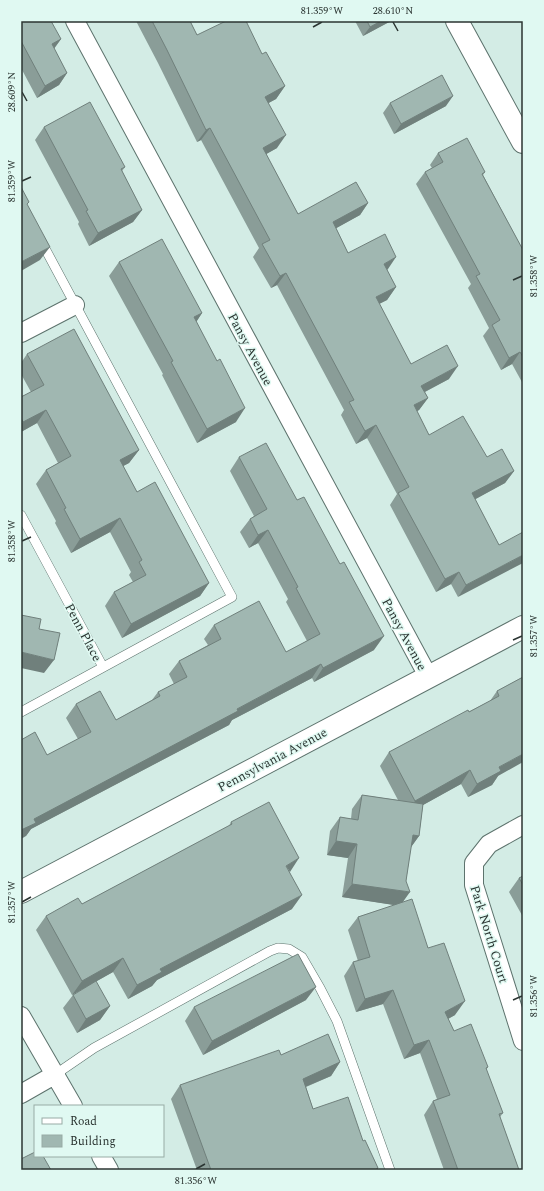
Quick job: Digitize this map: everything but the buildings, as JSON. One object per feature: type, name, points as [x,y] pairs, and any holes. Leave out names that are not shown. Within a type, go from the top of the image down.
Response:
[{"type":"street","name":"Pansy Avenue","points":[[75,21],[428,676]]},
{"type":"street","points":[[457,21],[523,142]]},
{"type":"street","points":[[21,333],[75,305]]},
{"type":"street","name":"Pennsylvania Avenue","points":[[21,892],[523,627]]},
{"type":"street","name":"Park North Court","points":[[523,825],[489,844],[474,863],[474,885],[523,1041]]},
{"type":"street","points":[[21,1016],[56,1074],[72,1105]]},
{"type":"street","points":[[21,1094],[56,1074]]},
{"type":"street","points":[[102,1157],[108,1170]]},
{"type":"lane","points":[[35,231],[232,597],[103,667]]},
{"type":"lane","name":"Penn Place","points":[[21,515],[103,667],[21,712]]},
{"type":"lane","points":[[56,1074],[94,1048],[270,951],[278,948],[289,949],[302,957],[337,1021],[390,1170]]}]
